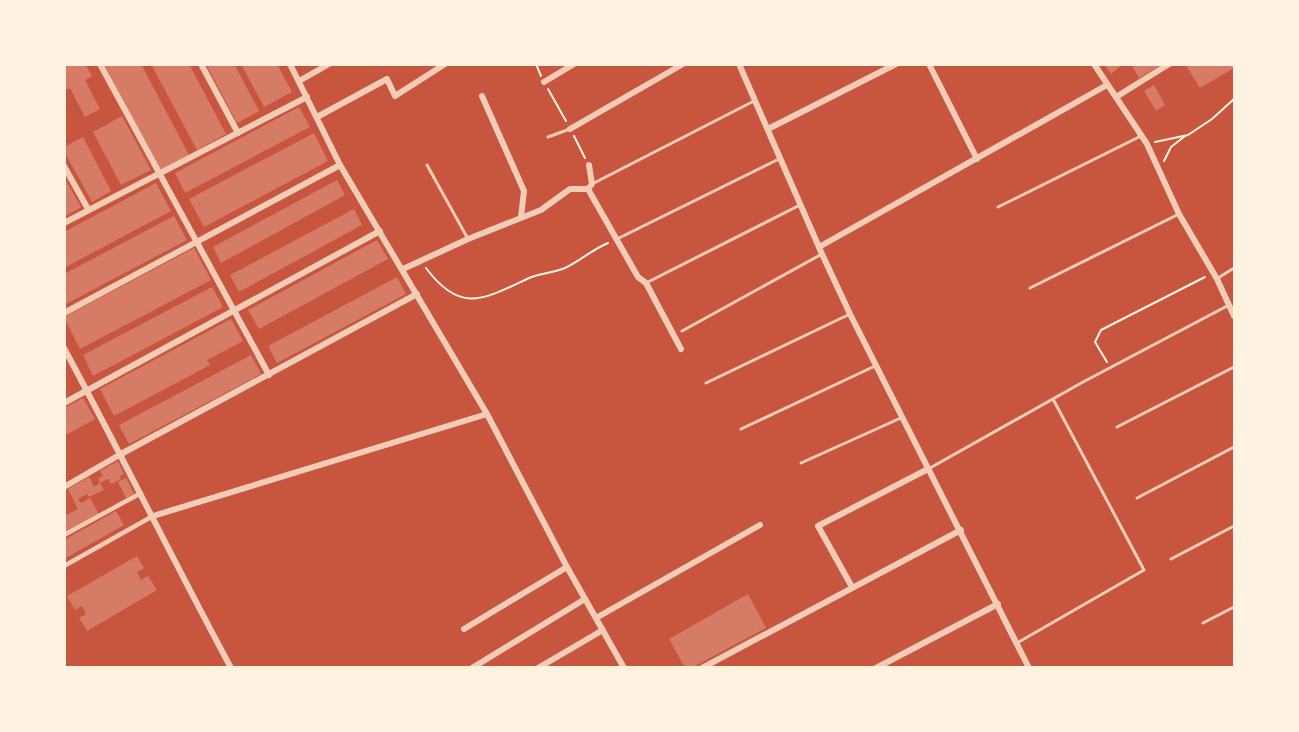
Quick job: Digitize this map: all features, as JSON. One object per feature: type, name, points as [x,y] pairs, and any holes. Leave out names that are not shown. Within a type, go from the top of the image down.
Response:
[{"type":"street","points":[[100,64],[269,375]]},
{"type":"street","points":[[201,64],[238,133]]},
{"type":"street","points":[[290,64],[340,165],[487,414],[567,567],[624,668]]},
{"type":"street","points":[[299,81],[329,64]]},
{"type":"street","points":[[317,117],[387,79],[395,96],[445,64]]},
{"type":"street","points":[[544,82],[574,64]]},
{"type":"street","points":[[570,129],[683,64]]},
{"type":"street","points":[[739,64],[850,314],[1029,668]]},
{"type":"street","points":[[768,129],[897,64]]},
{"type":"street","points":[[929,64],[977,159]]},
{"type":"street","points":[[1094,64],[1147,144],[1179,214],[1215,276],[1234,316]]},
{"type":"street","points":[[1116,97],[1169,64]]},
{"type":"street","points":[[819,247],[1107,85]]},
{"type":"street","points":[[482,96],[524,191],[521,217]]},
{"type":"street","points":[[64,223],[307,97]]},
{"type":"street","points":[[64,313],[340,165]]},
{"type":"street","points":[[589,165],[590,186],[616,240],[638,277],[646,283],[681,349]]},
{"type":"street","points":[[64,166],[88,209]]},
{"type":"street","points":[[403,269],[468,238],[541,210],[570,189],[590,186]]},
{"type":"street","points":[[64,403],[380,231]]},
{"type":"street","points":[[64,487],[417,294]]},
{"type":"street","points":[[64,348],[153,516],[182,578],[231,668]]},
{"type":"street","points":[[64,566],[153,516],[487,414]]},
{"type":"street","points":[[852,588],[818,526],[928,469]]},
{"type":"street","points":[[64,535],[141,493]]},
{"type":"street","points":[[596,618],[760,525]]},
{"type":"street","points":[[702,668],[961,530]]},
{"type":"street","points":[[464,629],[567,567]]},
{"type":"street","points":[[472,668],[585,598]]},
{"type":"street","points":[[876,668],[998,604]]},
{"type":"street","points":[[538,668],[603,630]]},
{"type":"lane","points":[[590,186],[755,101]]},
{"type":"lane","points":[[548,137],[570,129]]},
{"type":"lane","points":[[998,207],[1141,136]]},
{"type":"lane","points":[[616,240],[781,158]]},
{"type":"lane","points":[[426,165],[468,238]]},
{"type":"lane","points":[[646,283],[802,204]]},
{"type":"lane","points":[[1030,288],[1179,214]]},
{"type":"lane","points":[[682,332],[822,254]]},
{"type":"lane","points":[[1215,276],[1234,268]]},
{"type":"lane","points":[[928,469],[1053,398],[1228,305]]},
{"type":"lane","points":[[706,383],[850,314]]},
{"type":"lane","points":[[741,429],[876,365]]},
{"type":"lane","points":[[1117,427],[1234,367]]},
{"type":"lane","points":[[1017,643],[1144,570],[1053,398]]},
{"type":"lane","points":[[801,464],[903,417]]},
{"type":"lane","points":[[1137,498],[1234,447]]},
{"type":"lane","points":[[1171,559],[1234,526]]},
{"type":"lane","points":[[1203,623],[1234,607]]},
{"type":"path","points":[[536,64],[589,165]]},
{"type":"path","points":[[1161,174],[1165,156],[1171,147],[1212,119],[1234,99]]},
{"type":"path","points":[[1147,144],[1188,135]]},
{"type":"path","points":[[420,261],[442,287],[467,298],[483,298],[498,294],[532,277],[565,268],[604,244],[616,240]]},
{"type":"path","points":[[1110,368],[1095,342],[1101,330],[1215,276]]},
{"type":"building","points":[[85,64],[92,76],[85,80],[100,109],[85,117],[70,88],[64,91],[64,65]]},
{"type":"building","points":[[104,64],[141,64],[189,155],[160,171]]},
{"type":"building","points":[[151,64],[189,64],[226,134],[197,150]]},
{"type":"building","points":[[206,64],[234,64],[259,111],[237,123]]},
{"type":"building","points":[[241,64],[277,64],[292,92],[264,107]]},
{"type":"building","points":[[1104,64],[1123,64],[1111,74]]},
{"type":"building","points":[[1131,64],[1162,64],[1139,78]]},
{"type":"building","points":[[1185,64],[1234,64],[1234,68],[1200,88]]},
{"type":"building","points":[[1154,85],[1165,105],[1156,111],[1144,91]]},
{"type":"building","points":[[299,107],[310,127],[185,193],[175,173]]},
{"type":"building","points":[[122,116],[151,170],[121,185],[93,132]]},
{"type":"building","points":[[314,133],[328,161],[204,227],[189,199]]},
{"type":"building","points":[[83,137],[111,191],[92,202],[64,151],[64,147]]},
{"type":"building","points":[[64,177],[81,207],[64,217]]},
{"type":"building","points":[[337,180],[345,195],[221,263],[213,247]]},
{"type":"building","points":[[156,183],[171,211],[64,268],[64,232]]},
{"type":"building","points":[[354,209],[362,225],[239,292],[230,275]]},
{"type":"building","points":[[174,216],[187,240],[64,305],[64,274]]},
{"type":"building","points":[[377,240],[388,259],[259,329],[248,310]]},
{"type":"building","points":[[194,248],[211,280],[80,349],[64,317]]},
{"type":"building","points":[[397,277],[406,294],[277,363],[268,346]]},
{"type":"building","points":[[212,287],[223,307],[93,376],[83,355]]},
{"type":"building","points":[[231,319],[243,341],[207,360],[210,365],[114,416],[100,389]]},
{"type":"building","points":[[251,355],[261,374],[129,444],[119,425]]},
{"type":"building","points":[[83,398],[95,419],[64,436],[64,408]]},
{"type":"building","points":[[118,461],[124,474],[120,476],[121,479],[111,484],[108,479],[100,483],[98,478],[103,476],[100,471]]},
{"type":"building","points":[[89,477],[94,487],[100,483],[104,490],[78,499],[81,503],[90,498],[99,514],[65,533],[64,516],[78,509],[68,489]]},
{"type":"building","points":[[126,478],[134,494],[126,498],[118,482]]},
{"type":"building","points":[[116,511],[124,525],[64,559],[64,540]]},
{"type":"building","points":[[137,556],[144,568],[137,572],[141,580],[148,576],[157,590],[87,631],[79,618],[86,614],[82,606],[75,610],[67,596]]},
{"type":"building","points":[[748,594],[766,628],[691,668],[685,668],[669,639]]}]
